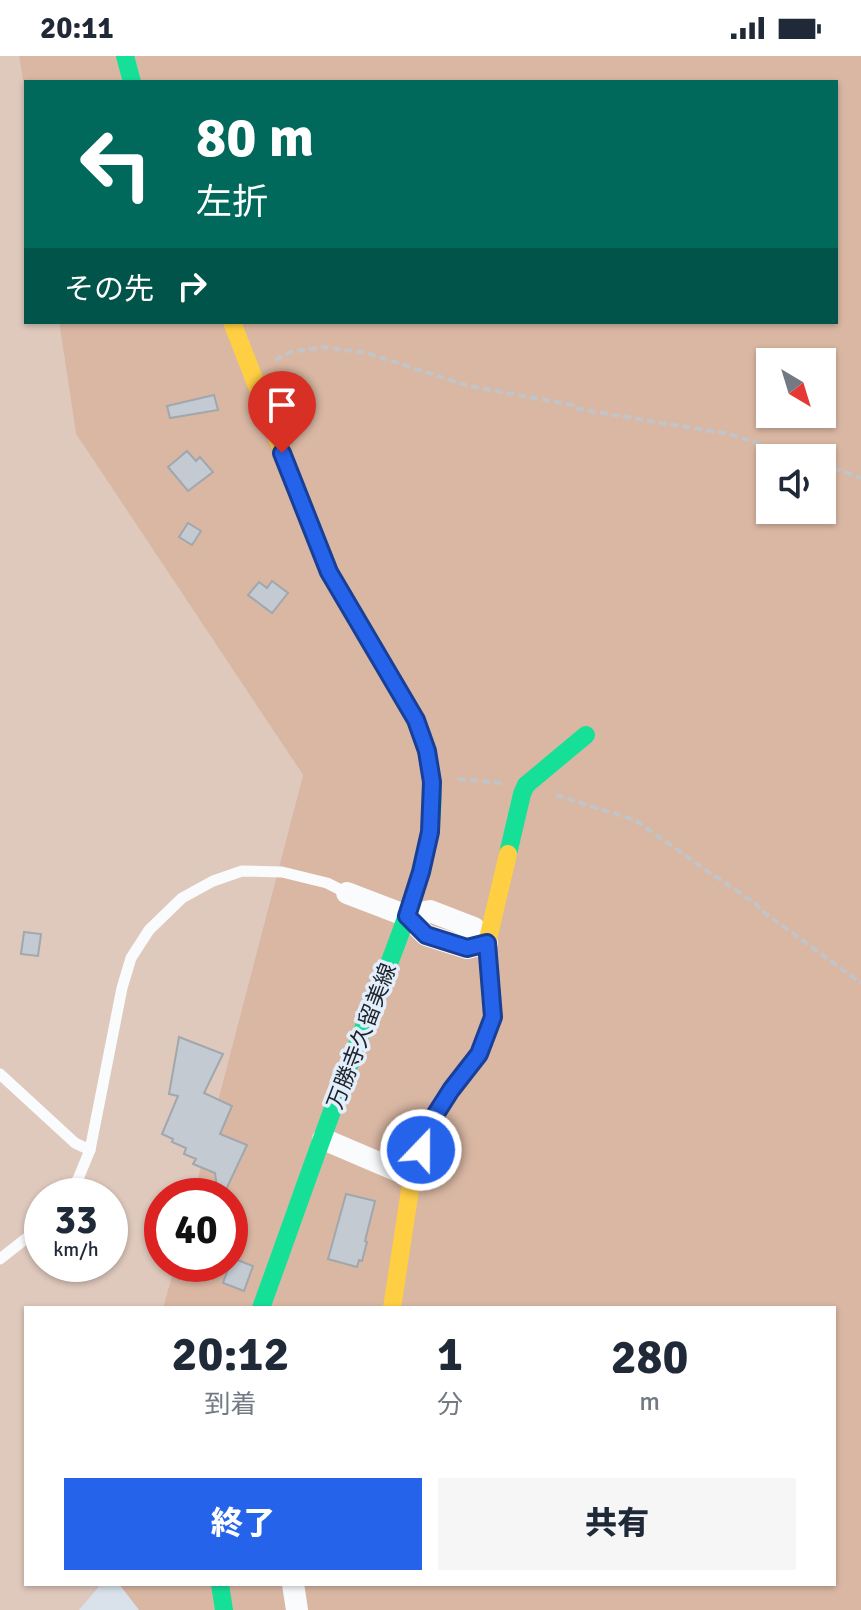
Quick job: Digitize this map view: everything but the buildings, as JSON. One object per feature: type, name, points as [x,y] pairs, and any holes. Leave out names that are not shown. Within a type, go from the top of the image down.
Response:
[{"type":"main road","points":[[125,56],[131,80]]},
{"type":"main road","name":"万勝寺久留美線","points":[[233,324],[329,572],[416,720],[427,751],[432,782],[430,832],[407,916],[262,1306]]},
{"type":"main road","points":[[392,1306],[412,1177],[430,1123],[479,1054],[493,1017],[487,943],[522,794],[526,785],[586,735]]},
{"type":"main road","points":[[220,1586],[224,1610]]},
{"type":"street","points":[[347,893],[407,916],[430,911],[474,928],[487,943]]},
{"type":"street","points":[[323,1139],[412,1177]]},
{"type":"street","points":[[293,1586],[297,1610]]},
{"type":"lane","points":[[78,1178],[90,1150],[122,988],[131,958],[149,930],[182,898],[213,881],[242,871],[282,872],[327,883],[347,893]]},
{"type":"lane","points":[[0,1074],[75,1143],[90,1150]]},
{"type":"lane","points":[[0,1259],[24,1240]]},
{"type":"path","points":[[251,371],[291,352],[323,347],[367,353],[469,386],[573,405],[578,409],[729,434],[760,444]]},
{"type":"path","points":[[836,469],[861,478]]},
{"type":"path","points":[[432,782],[454,779],[526,785],[635,820],[755,903],[861,983]]},
{"type":"shaded area","points":[[0,56],[19,56],[24,87],[24,324],[59,324],[76,434],[303,775],[198,1178],[144,1178],[144,1282],[170,1282],[164,1306],[24,1306],[24,1586],[99,1586],[79,1610],[0,1610]]},
{"type":"shaded area","points":[[19,56],[861,56],[861,1610],[139,1610],[121,1586],[836,1586],[836,1306],[164,1306],[170,1282],[248,1282],[248,1178],[198,1178],[303,775],[76,434],[59,324],[838,324],[838,80],[24,80],[24,87]]},
{"type":"traffic: fast","points":[[125,56],[131,80]]},
{"type":"traffic: fast","points":[[508,854],[526,785],[586,735]]},
{"type":"traffic: fast","points":[[262,1306],[415,893],[428,845],[433,796],[431,773]]},
{"type":"traffic: fast","points":[[220,1586],[224,1610]]},
{"type":"traffic: slow","points":[[233,324],[329,572],[416,720],[431,773]]},
{"type":"traffic: slow","points":[[392,1306],[412,1177],[430,1123],[479,1054],[493,1017],[487,943],[508,854]]},
{"type":"route","points":[[282,453],[329,572],[416,720],[427,751],[432,782],[430,832],[407,916],[426,935],[467,948],[487,943],[493,1017],[479,1054],[430,1123],[421,1150]]}]
